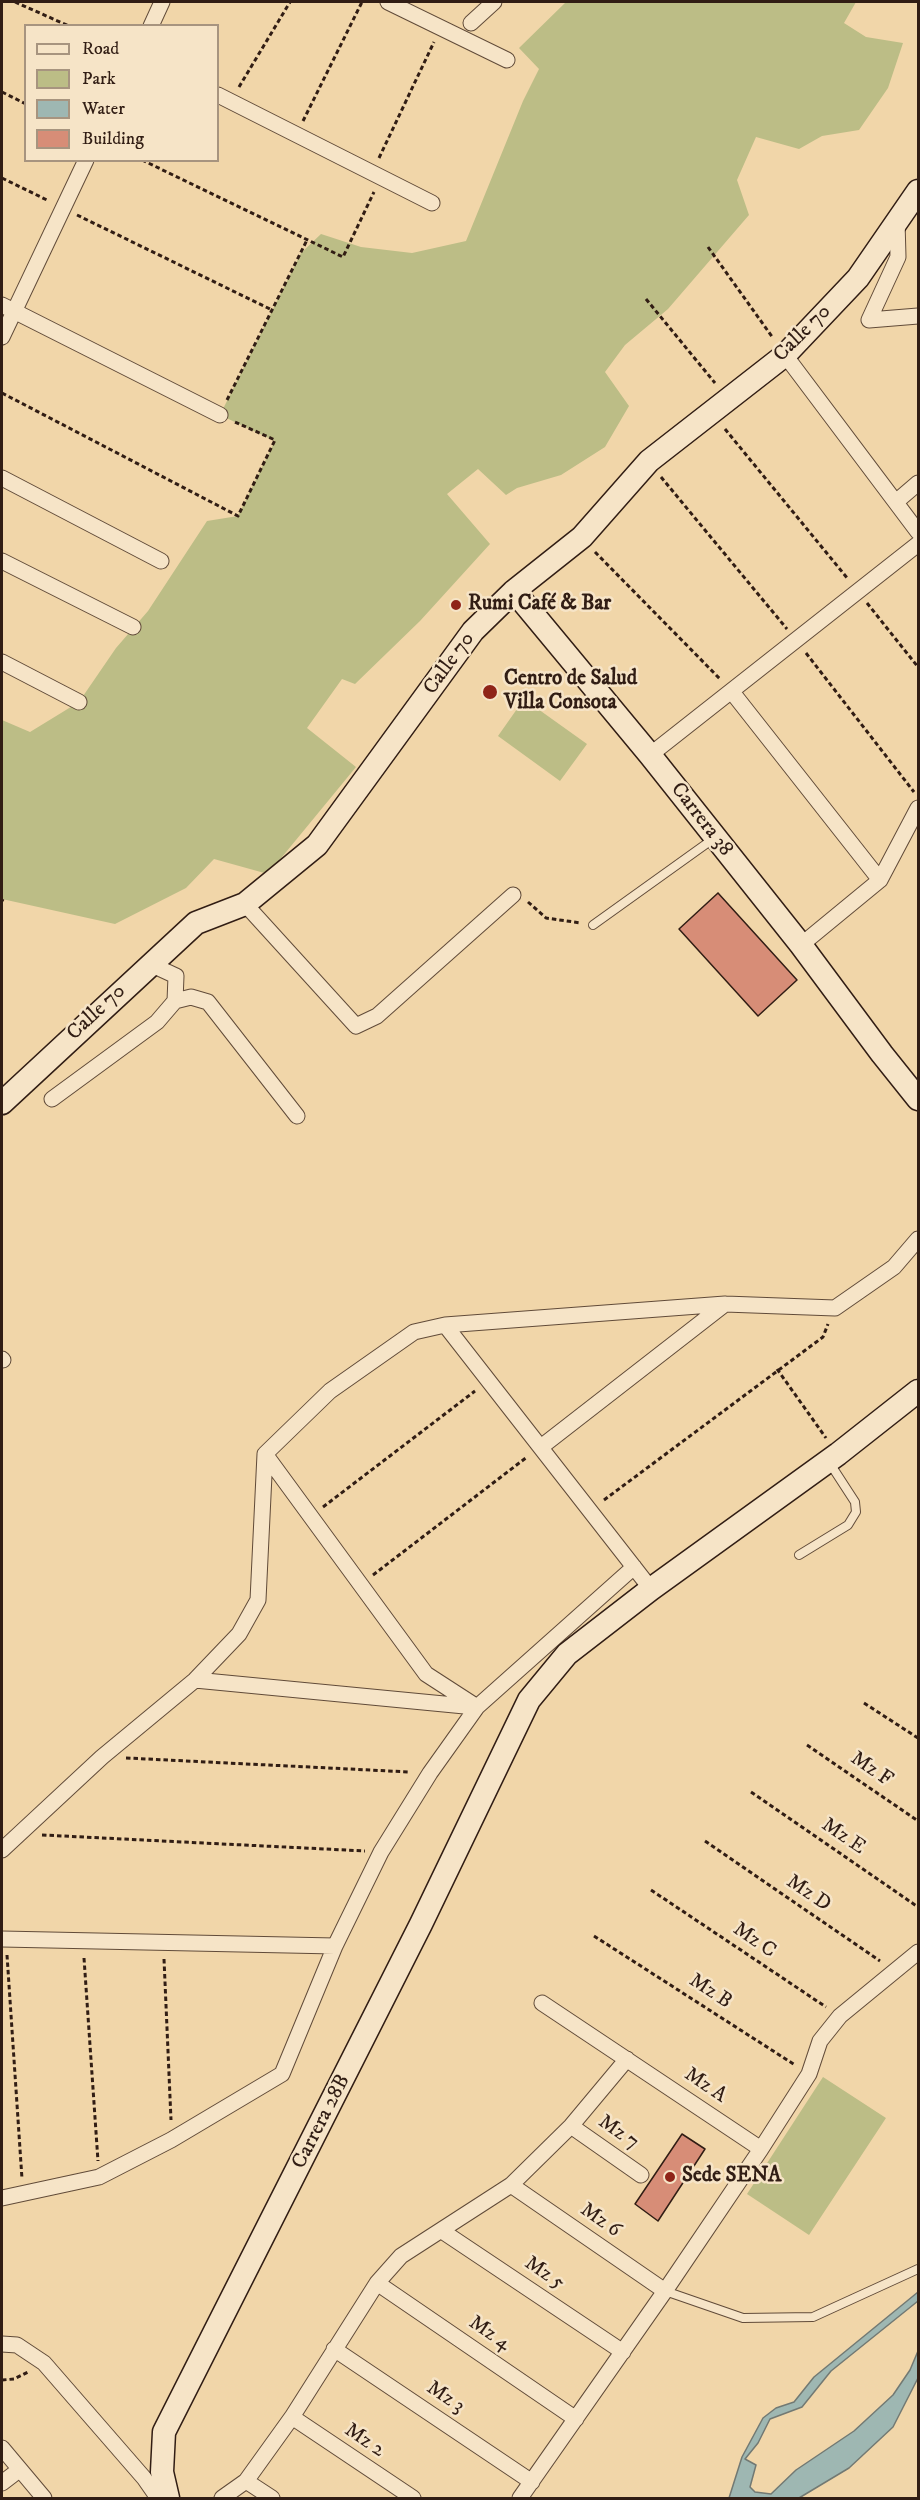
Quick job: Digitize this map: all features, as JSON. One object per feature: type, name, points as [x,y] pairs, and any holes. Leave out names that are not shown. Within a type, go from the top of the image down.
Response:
[{"type":"street","points":[[152,24],[162,2]]},
{"type":"street","points":[[387,2],[507,60]]},
{"type":"street","points":[[471,23],[494,2]]},
{"type":"street","points":[[224,99],[432,203]]},
{"type":"street","points":[[2,337],[8,308],[63,208],[85,162]]},
{"type":"street","name":"Calle 70","points":[[2,1102],[196,922],[245,904],[317,845],[473,631],[514,591],[582,537],[649,461],[785,355],[858,278],[918,191]]},
{"type":"street","points":[[897,222],[898,257],[869,320],[918,316]]},
{"type":"street","points":[[8,308],[219,415]]},
{"type":"street","points":[[785,355],[897,501],[918,532]]},
{"type":"street","points":[[2,478],[161,561]]},
{"type":"street","points":[[897,501],[918,483]]},
{"type":"street","points":[[650,755],[918,544]]},
{"type":"street","points":[[2,561],[133,627]]},
{"type":"street","name":"Carrera 38","points":[[514,591],[650,755],[801,945],[918,1099]]},
{"type":"street","points":[[2,662],[80,702]]},
{"type":"street","points":[[732,692],[880,880]]},
{"type":"street","points":[[801,945],[880,880],[918,808]]},
{"type":"street","points":[[245,904],[356,1026],[377,1016],[513,895]]},
{"type":"street","points":[[150,964],[176,976],[175,1001]]},
{"type":"street","points":[[52,1099],[157,1022],[175,1001],[191,997],[208,1002],[297,1116]]},
{"type":"street","points":[[2,1850],[102,1757],[195,1680],[239,1634],[258,1600],[265,1454],[330,1391],[414,1332],[445,1325],[725,1304],[835,1308],[894,1267],[918,1239]]},
{"type":"street","points":[[541,1447],[725,1304]]},
{"type":"street","points":[[445,1325],[651,1589]]},
{"type":"street","name":"Carrera 28B","points":[[168,2499],[162,2472],[164,2432],[416,1935],[529,1700],[567,1654],[651,1589],[833,1457],[918,1391]]},
{"type":"street","points":[[265,1454],[426,1674],[477,1707]]},
{"type":"street","points":[[2,2198],[99,2177],[171,2140],[282,2074],[335,1946],[381,1852],[430,1773],[477,1707],[634,1567]]},
{"type":"street","points":[[195,1680],[477,1707]]},
{"type":"street","points":[[4,1939],[335,1946]]},
{"type":"street","points":[[520,2499],[761,2149],[809,2074],[820,2041],[840,2016],[918,1952]]},
{"type":"street","name":"Mz A","points":[[542,2003],[761,2149]]},
{"type":"street","points":[[222,2499],[246,2481],[292,2417],[377,2283],[401,2256],[511,2184],[571,2126],[627,2059]]},
{"type":"street","name":"Mz 7","points":[[571,2126],[641,2175]]},
{"type":"street","name":"Mz 6","points":[[511,2184],[665,2291]]},
{"type":"street","name":"Mz 5","points":[[442,2231],[623,2352]]},
{"type":"street","name":"Mz 4","points":[[377,2283],[576,2419]]},
{"type":"street","points":[[2,2344],[17,2345],[44,2363],[144,2478],[158,2499]]},
{"type":"street","name":"Mz 3","points":[[334,2349],[532,2482]]},
{"type":"street","name":"Mz 2","points":[[292,2417],[413,2499]]},
{"type":"street","points":[[2,2448],[44,2499]]},
{"type":"street","points":[[2,2483],[20,2470]]},
{"type":"street","points":[[246,2481],[272,2499]]},
{"type":"lane","points":[[593,925],[715,838]]},
{"type":"lane","points":[[799,1556],[848,1525],[856,1512],[855,1502],[833,1457]]},
{"type":"lane","points":[[665,2291],[743,2318],[813,2318],[918,2269]]},
{"type":"path","points":[[15,2],[64,24]]},
{"type":"path","points":[[224,99],[290,2]]},
{"type":"path","points":[[297,135],[362,2]]},
{"type":"path","points":[[146,162],[343,257],[441,27]]},
{"type":"path","points":[[2,92],[24,103]]},
{"type":"path","points":[[2,178],[272,310]]},
{"type":"path","points":[[2,393],[238,516],[275,440],[219,415],[307,240]]},
{"type":"path","points":[[708,247],[785,355]]},
{"type":"path","points":[[646,299],[720,406],[858,592],[918,667]]},
{"type":"path","points":[[582,537],[732,692]]},
{"type":"path","points":[[513,895],[528,902],[546,918],[593,925]]},
{"type":"path","points":[[590,1511],[777,1369],[823,1337],[835,1308]]},
{"type":"path","points":[[777,1369],[833,1457]]},
{"type":"path","points":[[311,1516],[488,1380]]},
{"type":"path","points":[[362,1584],[541,1447]]},
{"type":"path","points":[[864,1703],[918,1738]]},
{"type":"path","name":"Mz F","points":[[807,1745],[918,1821]]},
{"type":"path","points":[[102,1757],[430,1773]]},
{"type":"path","name":"Mz E","points":[[752,1792],[918,1907]]},
{"type":"path","points":[[19,1834],[381,1852]]},
{"type":"path","name":"Mz D","points":[[705,1841],[894,1971]]},
{"type":"path","name":"Mz C","points":[[651,1890],[840,2016]]},
{"type":"path","name":"Mz B","points":[[594,1935],[809,2074]]},
{"type":"path","points":[[4,1939],[23,2193]]},
{"type":"path","points":[[83,1942],[99,2177]]},
{"type":"path","points":[[164,1942],[171,2140]]},
{"type":"path","points":[[2,2380],[14,2379],[44,2363]]},
{"type":"green space","points":[[566,2],[856,2],[844,23],[866,37],[903,43],[888,88],[859,130],[822,136],[799,149],[756,137],[737,180],[749,215],[668,309],[625,345],[605,372],[629,406],[605,447],[561,475],[517,488],[506,495],[478,469],[447,494],[490,544],[420,621],[355,684],[342,679],[307,728],[356,767],[268,874],[214,859],[186,888],[115,924],[2,899],[2,720],[30,732],[79,702],[116,648],[148,611],[207,521],[238,516],[275,441],[220,415],[301,253],[321,234],[361,247],[412,253],[466,241],[523,101],[539,69],[519,48]]},
{"type":"green space","points":[[524,699],[587,744],[560,781],[498,736]]},
{"type":"green space","points":[[823,2077],[886,2118],[809,2235],[747,2194]]},
{"type":"water","points":[[918,2292],[918,2301],[831,2371],[802,2407],[770,2419],[758,2443],[745,2459],[756,2465],[750,2487],[755,2492],[771,2494],[796,2470],[854,2431],[893,2395],[910,2370],[918,2351],[918,2378],[893,2427],[849,2468],[799,2498],[729,2498],[742,2457],[763,2418],[776,2408],[794,2402],[814,2377]]},
{"type":"building","points":[[718,893],[797,980],[758,1016],[679,929]]},
{"type":"building","name":"Sede SENA","points":[[682,2134],[705,2149],[658,2221],[635,2204]]},
{"type":"place","name":"Rumi Café & Bar","points":[[456,605]]},
{"type":"place","name":"Centro de Salud Villa Consota","points":[[490,692]]},
{"type":"place","name":"Sede SENA","points":[[670,2177]]}]
